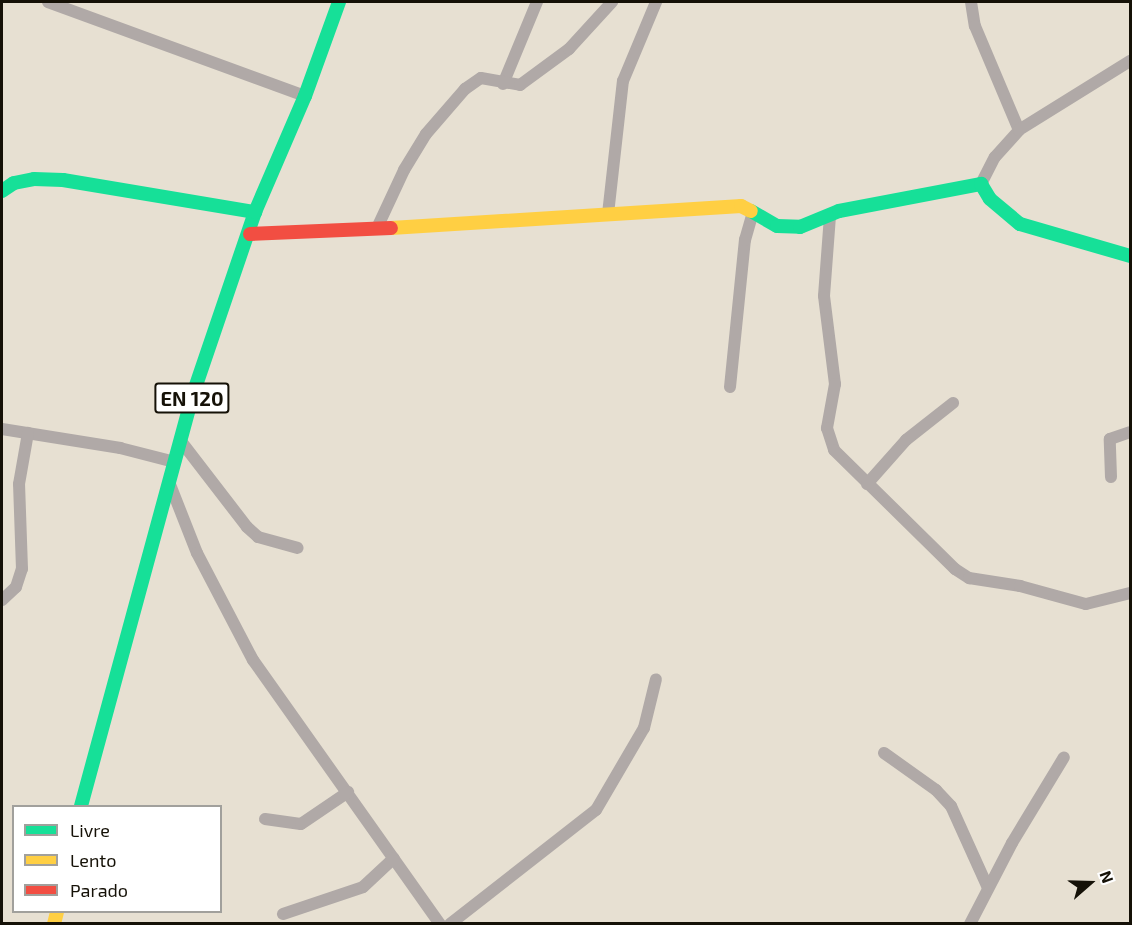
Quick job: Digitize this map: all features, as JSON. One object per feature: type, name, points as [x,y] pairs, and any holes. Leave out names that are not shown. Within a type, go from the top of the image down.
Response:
[{"type":"street","points":[[48,2],[305,96]]},
{"type":"street","name":"EN 120","points":[[82,805],[180,440],[250,234],[255,212],[305,96],[339,2]]},
{"type":"street","points":[[503,84],[537,2]]},
{"type":"street","points":[[377,228],[415,152],[465,89],[481,78],[503,84],[520,85],[531,79],[569,49],[612,2]]},
{"type":"street","points":[[608,214],[623,81],[656,2]]},
{"type":"street","points":[[971,2],[975,26],[1019,130]]},
{"type":"street","points":[[981,184],[995,157],[1019,130],[1131,61]]},
{"type":"street","points":[[2,191],[8,182],[63,180],[255,212]]},
{"type":"street","points":[[250,234],[741,206],[787,228],[814,224],[830,216],[947,188],[981,184]]},
{"type":"street","points":[[981,184],[990,199],[1020,224],[1131,256]]},
{"type":"street","points":[[730,387],[745,240],[753,212]]},
{"type":"street","points":[[830,216],[824,296],[835,384],[827,428],[834,450],[955,569],[969,578],[1020,586],[1086,604],[1131,593]]},
{"type":"street","points":[[867,484],[906,440],[953,403]]},
{"type":"street","points":[[2,429],[174,462]]},
{"type":"street","points":[[1111,477],[1110,439],[1131,432]]},
{"type":"street","points":[[2,600],[16,587],[22,569],[19,484],[28,433]]},
{"type":"street","points":[[180,440],[247,527],[258,537],[298,548]]},
{"type":"street","points":[[168,481],[197,553],[253,660],[440,924]]},
{"type":"street","points":[[450,924],[596,810],[644,728],[656,679]]},
{"type":"street","points":[[884,753],[936,790],[951,806],[988,888]]},
{"type":"street","points":[[970,924],[988,888],[1064,757]]},
{"type":"street","points":[[266,819],[301,824],[348,792]]},
{"type":"street","points":[[283,914],[363,887],[394,858]]},
{"type":"traffic: fast","points":[[81,805],[192,397],[255,212],[305,96],[339,2]]},
{"type":"traffic: fast","points":[[2,191],[14,183],[34,179],[63,180],[255,212]]},
{"type":"traffic: fast","points":[[751,211],[777,226],[800,227],[839,211],[981,184],[990,199],[1020,224],[1130,256]]},
{"type":"traffic: slow","points":[[391,228],[741,206],[751,211]]},
{"type":"traffic: slow","points":[[54,924],[57,913]]},
{"type":"traffic: jam","points":[[250,234],[391,228]]}]
